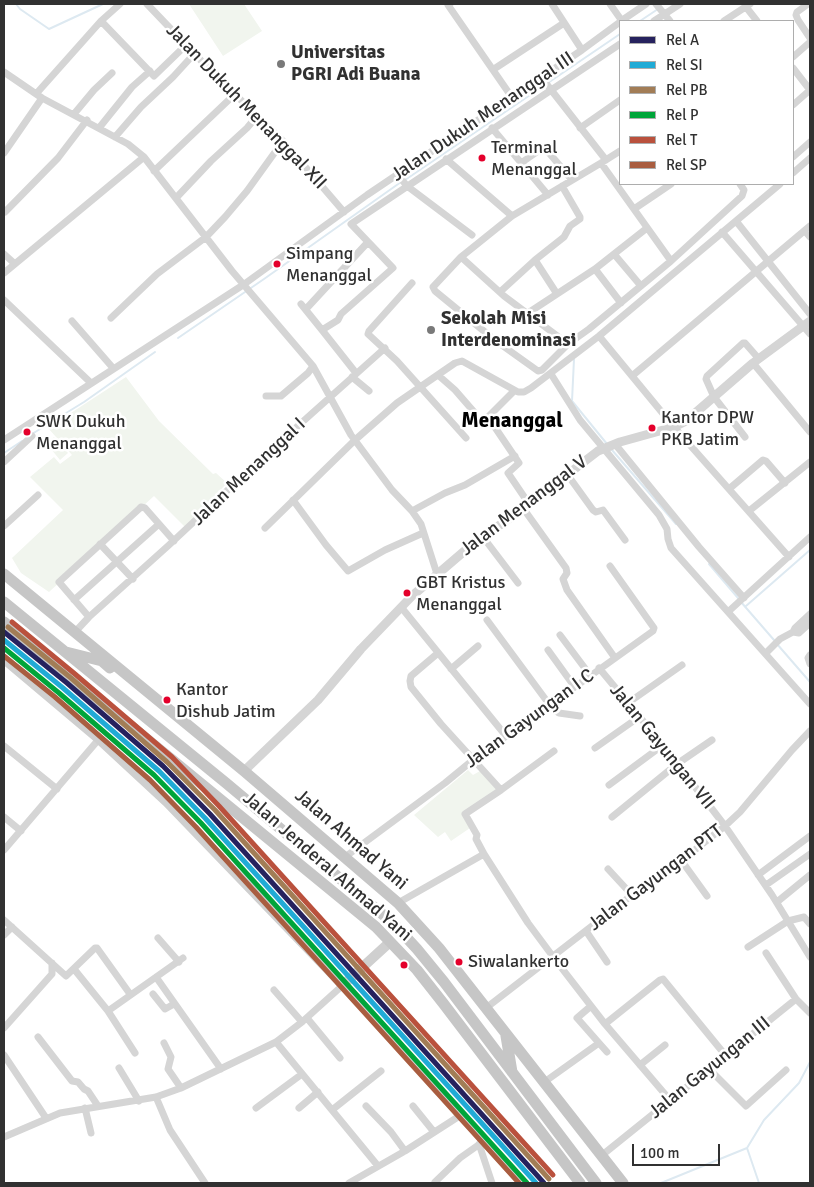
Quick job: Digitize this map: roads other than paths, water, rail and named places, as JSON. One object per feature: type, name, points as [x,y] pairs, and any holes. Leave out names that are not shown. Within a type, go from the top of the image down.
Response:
[{"type":"highway","name":"Jalan Ahmad Yani","points":[[4,574],[244,772],[398,904],[440,948],[543,1083],[623,1183]]},
{"type":"highway","name":"Jalan Jenderal Ahmad Yani","points":[[4,602],[226,783],[393,924],[418,949],[433,968],[596,1183]]},
{"type":"highway","name":"Jalan Jenderal Ahmad Yani","points":[[4,622],[376,927],[416,970],[443,1003],[580,1183]]},
{"type":"highway","points":[[62,651],[102,662],[150,700],[159,701]]},
{"type":"highway","points":[[506,1034],[512,1074]]},
{"type":"main road","points":[[4,659],[133,770],[202,837],[343,985],[390,942]]},
{"type":"street","points":[[4,153],[39,96],[101,21],[120,4]]},
{"type":"street","name":"Jalan Dukuh Menanggal XII","points":[[146,4],[282,141],[344,212]]},
{"type":"street","points":[[450,4],[448,5],[511,96]]},
{"type":"street","points":[[552,4],[582,50]]},
{"type":"street","points":[[610,4],[620,20]]},
{"type":"street","name":"Jalan Dukuh Menanggal III","points":[[622,20],[646,4]]},
{"type":"street","points":[[656,4],[669,20]]},
{"type":"street","points":[[655,20],[680,4]]},
{"type":"street","points":[[808,4],[797,12],[796,15],[810,38]]},
{"type":"street","points":[[726,20],[748,5],[756,20]]},
{"type":"street","points":[[101,21],[154,76],[186,45]]},
{"type":"street","name":"Jalan Dukuh Menanggal III","points":[[4,440],[113,368],[245,287],[344,212],[511,96],[546,83],[582,50],[619,22]]},
{"type":"street","points":[[494,69],[564,23]]},
{"type":"street","points":[[794,55],[810,42]]},
{"type":"street","points":[[322,330],[338,320],[341,314],[393,268],[351,224],[492,128],[546,83],[619,45]]},
{"type":"street","points":[[115,137],[141,107],[194,54]]},
{"type":"street","points":[[794,69],[810,90],[794,104]]},
{"type":"street","points":[[99,128],[126,94],[150,71]]},
{"type":"street","points":[[4,72],[39,96],[128,144],[156,170],[252,296],[313,366],[355,440],[392,490],[412,511],[421,524],[437,574]]},
{"type":"street","points":[[74,114],[94,90],[112,73]]},
{"type":"street","points":[[546,83],[580,128],[670,261]]},
{"type":"street","points":[[156,170],[236,94]]},
{"type":"street","points":[[580,128],[619,101]]},
{"type":"street","points":[[176,198],[211,161],[248,128],[257,116]]},
{"type":"street","points":[[5,212],[58,158],[86,120]]},
{"type":"street","points":[[492,128],[548,195]]},
{"type":"street","points":[[111,318],[157,274],[206,237],[237,204],[282,141]]},
{"type":"street","points":[[794,156],[810,142]]},
{"type":"street","points":[[521,163],[544,147],[572,180]]},
{"type":"street","points":[[619,151],[512,216],[461,257],[433,288],[496,341],[539,371],[568,344],[641,286],[742,196],[742,187]]},
{"type":"street","points":[[4,273],[144,158]]},
{"type":"street","points":[[794,172],[810,158]]},
{"type":"street","points":[[446,160],[512,216]]},
{"type":"street","points":[[398,175],[407,185],[472,235]]},
{"type":"street","points":[[634,209],[670,185]]},
{"type":"street","points":[[265,528],[355,440],[397,403],[455,363],[462,361],[514,390],[524,392],[551,374],[599,336],[779,185]]},
{"type":"street","points":[[500,292],[562,238],[570,226],[581,218],[562,186]]},
{"type":"street","points":[[358,202],[366,212]]},
{"type":"street","points":[[736,221],[810,314]]},
{"type":"street","points":[[528,313],[595,268],[647,228]]},
{"type":"street","points":[[632,376],[808,229],[810,237]]},
{"type":"street","points":[[722,232],[756,271],[807,323],[810,334]]},
{"type":"street","points":[[368,242],[303,307],[354,375],[369,391]]},
{"type":"street","points":[[4,254],[15,264]]},
{"type":"street","points":[[614,254],[641,286]]},
{"type":"street","points":[[461,257],[500,292],[568,344]]},
{"type":"street","points":[[535,260],[557,294]]},
{"type":"street","points":[[595,268],[621,303]]},
{"type":"street","points":[[412,282],[369,331],[369,335],[385,348],[466,438]]},
{"type":"street","points":[[4,300],[91,383]]},
{"type":"street","points":[[72,321],[113,368]]},
{"type":"street","name":"Jalan Menanggal V","points":[[244,772],[318,700],[401,607],[437,574],[483,537],[590,456],[609,446],[674,428],[694,414],[756,361],[807,323]]},
{"type":"street","points":[[599,336],[674,428],[789,557]]},
{"type":"street","points":[[745,437],[714,397],[707,384],[707,376],[743,343],[746,344],[756,361],[810,432]]},
{"type":"street","name":"Jalan Menanggal I","points":[[75,632],[89,616],[133,579],[261,459],[385,348]]},
{"type":"street","points":[[266,396],[281,396],[308,373],[313,366]]},
{"type":"street","points":[[551,374],[575,413],[609,446],[699,546],[743,599]]},
{"type":"street","points":[[438,375],[455,390],[475,413]]},
{"type":"street","points":[[514,390],[488,417],[519,464],[508,473],[526,506],[566,568],[567,573],[563,579],[567,590],[615,658]]},
{"type":"street","points":[[4,462],[32,436]]},
{"type":"street","points":[[609,446],[659,514],[667,528],[668,539],[672,548],[690,569],[732,609],[768,650],[810,704]]},
{"type":"street","points":[[412,511],[514,456]]},
{"type":"street","points":[[729,489],[763,460],[785,483]]},
{"type":"street","points":[[749,512],[810,462]]},
{"type":"street","points":[[567,474],[593,510],[596,512],[602,510],[625,540]]},
{"type":"street","points":[[4,526],[38,495]]},
{"type":"street","points":[[293,500],[348,571],[385,550],[423,533]]},
{"type":"street","points":[[89,616],[59,582],[141,507],[145,508],[174,541]]},
{"type":"street","points":[[74,600],[159,524]]},
{"type":"street","points":[[483,537],[518,583]]},
{"type":"street","points":[[732,609],[810,537]]},
{"type":"street","points":[[100,544],[133,579]]},
{"type":"street","name":"Jalan Gayungan I C","points":[[345,857],[548,704],[654,630],[610,566]]},
{"type":"street","points":[[401,607],[506,736]]},
{"type":"street","points":[[768,650],[780,639],[793,632],[810,614]]},
{"type":"street","points":[[487,620],[548,704],[559,713],[580,716]]},
{"type":"street","points":[[793,632],[799,633],[810,623]]},
{"type":"street","points":[[560,635],[590,675]]},
{"type":"street","points":[[451,669],[478,646]]},
{"type":"street","points":[[548,650],[574,686]]},
{"type":"street","points":[[438,653],[411,676],[412,687],[441,724],[500,790]]},
{"type":"street","points":[[810,655],[808,658],[810,664]]},
{"type":"street","points":[[628,703],[682,665]]},
{"type":"street","name":"Jalan Gayungan VII","points":[[599,668],[663,745],[725,826],[777,902],[810,957]]},
{"type":"street","points":[[595,748],[640,717]]},
{"type":"street","name":"Jalan Gayungan PTT","points":[[486,1008],[725,826],[740,812],[810,731]]},
{"type":"street","points":[[4,850],[99,739]]},
{"type":"street","points":[[612,817],[678,764],[712,740]]},
{"type":"street","points":[[609,785],[663,745]]},
{"type":"street","points":[[4,746],[57,789]]},
{"type":"street","points":[[554,751],[465,814],[477,834],[476,840],[484,854],[553,958],[605,1024],[670,1100]]},
{"type":"street","points":[[4,818],[20,831]]},
{"type":"street","points":[[758,875],[810,836]]},
{"type":"street","points":[[398,904],[484,854]]},
{"type":"street","points":[[766,886],[810,854]]},
{"type":"street","points":[[681,860],[707,896]]},
{"type":"street","points":[[608,869],[632,895]]},
{"type":"street","points":[[777,902],[810,875]]},
{"type":"street","points":[[748,947],[788,921],[804,917],[810,924]]},
{"type":"street","points":[[4,920],[67,976],[96,948],[130,994]]},
{"type":"street","points":[[4,935],[12,927]]},
{"type":"street","points":[[586,931],[608,962]]},
{"type":"street","points":[[108,1011],[181,960],[158,938]]},
{"type":"street","points":[[766,953],[796,999],[810,1013]]},
{"type":"street","points":[[4,1028],[52,974],[52,963]]},
{"type":"street","points":[[74,969],[108,1011],[135,1053]]},
{"type":"street","points":[[156,976],[221,1069]]},
{"type":"street","points":[[605,1024],[662,980],[726,1056]]},
{"type":"street","points":[[4,1136],[46,1118],[85,1108],[139,1101],[181,1088],[276,1042],[343,985],[461,1116],[482,1143],[522,1183]]},
{"type":"street","points":[[274,990],[340,1058]]},
{"type":"street","points":[[153,994],[165,1009],[174,1004]]},
{"type":"street","name":"Jalan Gayungan III","points":[[601,1156],[796,999]]},
{"type":"street","points":[[591,1006],[577,1018],[608,1052]]},
{"type":"street","points":[[38,1037],[72,1081],[78,1082],[84,1089],[88,1090],[98,1106]]},
{"type":"street","points":[[276,1042],[378,1166]]},
{"type":"street","points":[[164,1043],[171,1057],[168,1069],[181,1088]]},
{"type":"street","points":[[543,1083],[599,1043]]},
{"type":"street","points":[[640,1065],[665,1045]]},
{"type":"street","points":[[4,1055],[46,1118]]},
{"type":"street","points":[[119,1068],[139,1101]]},
{"type":"street","points":[[709,1069],[746,1106],[786,1070]]},
{"type":"street","points":[[332,1110],[381,1071]]},
{"type":"street","points":[[256,1108],[302,1074]]},
{"type":"street","points":[[299,1108],[318,1092]]},
{"type":"street","points":[[156,1097],[170,1130],[204,1183]]},
{"type":"street","points":[[366,1106],[391,1132],[405,1151]]},
{"type":"street","points":[[413,1106],[434,1132]]},
{"type":"street","points":[[85,1108],[91,1133]]},
{"type":"street","points":[[351,1183],[461,1116]]},
{"type":"street","points":[[436,1182],[460,1158],[482,1143]]},
{"type":"street","points":[[482,1143],[492,1183]]},
{"type":"waterway","points":[[16,4],[20,9],[49,29],[103,4]]},
{"type":"waterway","points":[[642,20],[658,9]]},
{"type":"waterway","points":[[405,180],[619,35]]},
{"type":"waterway","points":[[178,338],[401,182]]},
{"type":"waterway","points":[[32,434],[84,402],[155,352]]},
{"type":"waterway","points":[[574,359],[572,401],[607,444]]},
{"type":"waterway","points":[[4,453],[22,441]]},
{"type":"waterway","points":[[612,450],[676,524]]},
{"type":"waterway","points":[[746,606],[810,550]]},
{"type":"waterway","points":[[709,564],[738,598]]},
{"type":"waterway","points":[[741,602],[774,640]]},
{"type":"waterway","points":[[777,644],[810,682]]},
{"type":"waterway","points":[[661,1183],[747,1148],[764,1120],[799,1083],[810,1062]]},
{"type":"waterway","points":[[747,1148],[759,1183]]},
{"type":"rail line","name":"T","points":[[12,622],[172,757],[219,806],[553,1175]]},
{"type":"rail line","name":"PB","points":[[8,627],[71,678],[167,762],[215,810],[549,1179]]},
{"type":"rail line","name":"A","points":[[4,632],[67,683],[163,766],[210,814],[544,1183]]},
{"type":"rail line","name":"SI","points":[[4,640],[159,771],[205,818],[536,1183]]},
{"type":"rail line","name":"P","points":[[4,648],[154,775],[201,823],[527,1183]]},
{"type":"rail line","name":"SP","points":[[4,656],[55,697],[150,780],[196,827],[519,1183]]},
{"type":"place","name":"Universitas PGRI Adi Buana","points":[[281,64]]},
{"type":"place","name":"Terminal Menanggal","points":[[482,158]]},
{"type":"place","name":"Simpang Menanggal","points":[[277,264]]},
{"type":"place","name":"Sekolah Misi Interdenominasi","points":[[431,330]]},
{"type":"place","name":"Kantor DPW PKB Jatim","points":[[652,428]]},
{"type":"place","name":"SWK Dukuh Menanggal","points":[[27,432]]},
{"type":"place","name":"GBT Kristus Menanggal","points":[[407,593]]},
{"type":"place","name":"Kantor Dishub Jatim","points":[[167,700]]},
{"type":"place","name":"Siwalankerto","points":[[459,962]]},
{"type":"district","name":"Menanggal","points":[[512,421]]}]
